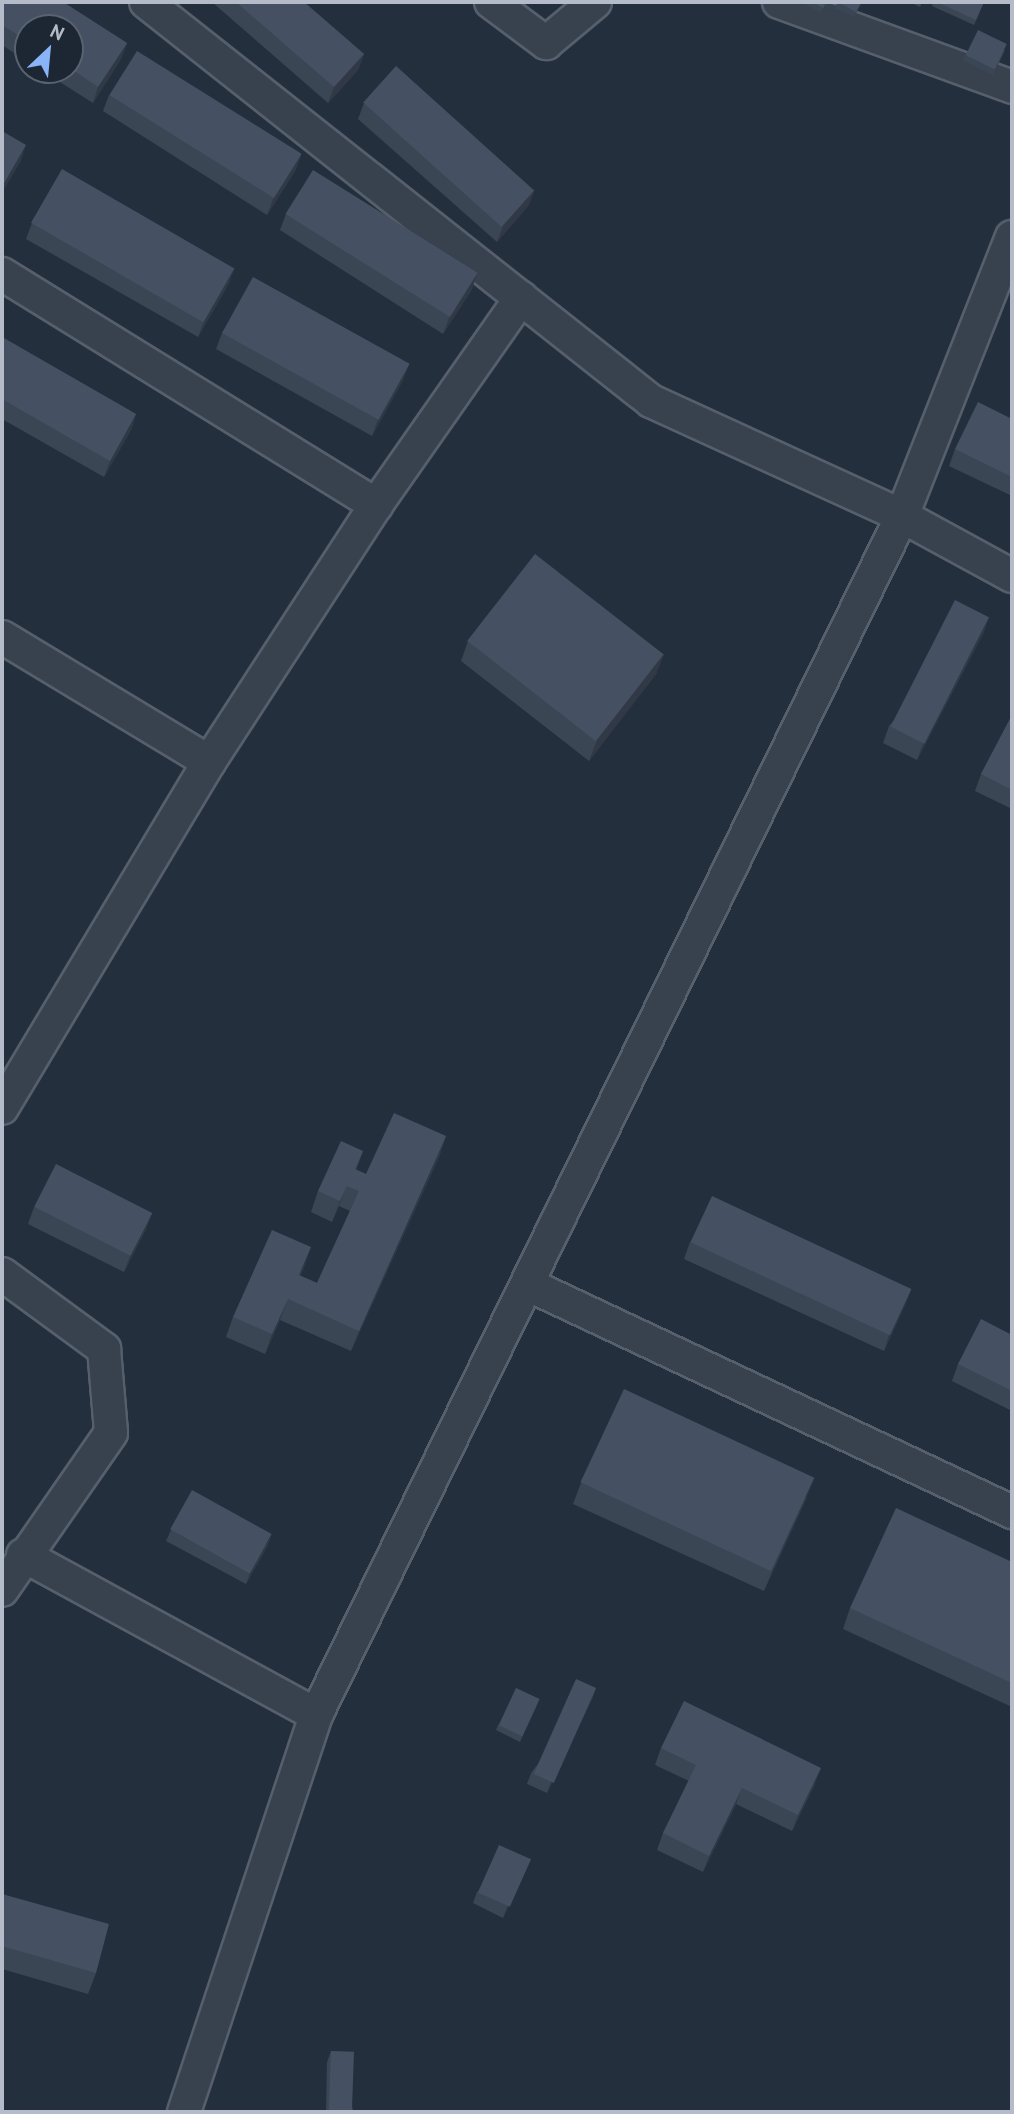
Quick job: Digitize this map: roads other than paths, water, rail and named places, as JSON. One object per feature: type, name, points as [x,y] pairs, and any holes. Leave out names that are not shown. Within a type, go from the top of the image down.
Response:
[{"type":"street","points":[[146,2],[651,401],[901,516],[1012,576]]},
{"type":"street","points":[[491,2],[547,43],[595,2]]},
{"type":"street","points":[[779,2],[1012,87]]},
{"type":"street","points":[[184,2112],[316,1715],[901,516],[1012,237]]},
{"type":"street","points":[[2,274],[376,505]]},
{"type":"street","points":[[2,1108],[209,762],[376,505],[521,298]]},
{"type":"street","points":[[2,637],[209,762]]},
{"type":"street","points":[[2,1274],[104,1349],[111,1433],[23,1555],[2,1590]]},
{"type":"street","points":[[527,1284],[1012,1512]]},
{"type":"street","points":[[23,1555],[316,1715]]}]
